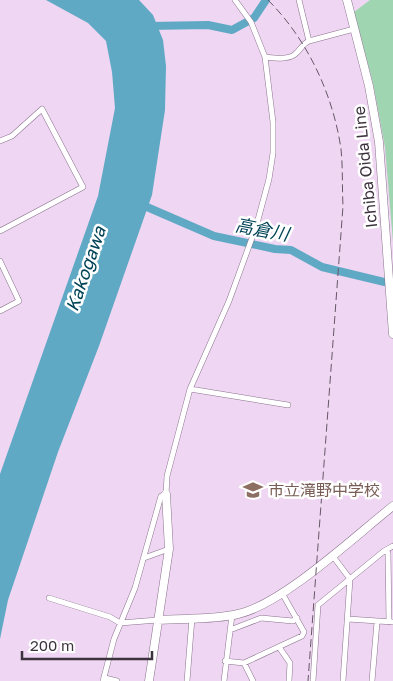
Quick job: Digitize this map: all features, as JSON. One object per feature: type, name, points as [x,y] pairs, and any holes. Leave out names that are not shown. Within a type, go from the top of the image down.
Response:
[{"type":"street","points":[[149,681],[169,549],[167,476],[190,389],[229,301],[266,196],[273,153],[270,86],[265,58],[248,16],[235,0]]},
{"type":"street","points":[[299,0],[309,41]]},
{"type":"street","name":"Ichiba Oida Line","points":[[346,0],[373,105],[379,142],[393,334]]},
{"type":"street","points":[[265,58],[285,58],[294,55],[302,44],[309,41],[354,29]]},
{"type":"street","points":[[0,141],[12,136],[42,109],[83,187],[0,230]]},
{"type":"street","points":[[0,261],[19,300],[0,311]]},
{"type":"street","points":[[190,389],[288,406]]},
{"type":"street","points":[[117,681],[104,679],[120,623],[144,558],[162,496],[166,494]]},
{"type":"street","points":[[49,598],[110,617],[120,623],[232,615],[254,609],[282,593],[393,506]]},
{"type":"street","points":[[313,681],[318,605],[384,551],[393,546]]},
{"type":"street","points":[[144,558],[169,549]]},
{"type":"street","points":[[348,619],[391,622],[388,553],[384,551]]},
{"type":"street","points":[[332,555],[350,579],[343,681]]},
{"type":"street","points":[[225,662],[244,664],[302,636],[304,632],[282,593]]},
{"type":"street","points":[[224,681],[232,615]]},
{"type":"street","points":[[187,681],[192,618]]},
{"type":"street","points":[[230,630],[261,618],[293,620],[297,618]]},
{"type":"street","points":[[372,681],[377,622]]},
{"type":"street","points":[[279,647],[290,663],[289,681]]},
{"type":"street","points":[[244,664],[253,681]]},
{"type":"green space","points":[[370,0],[393,0],[393,242],[385,147],[373,83],[354,12]]},
{"type":"water","name":"Kakogawa","points":[[46,0],[139,0],[153,15],[163,40],[166,66],[165,110],[152,195],[99,346],[58,452],[8,600],[0,639],[0,474],[98,196],[115,108],[112,72],[106,41],[88,23]]},
{"type":"waterway","points":[[149,26],[208,25],[232,30],[254,18],[266,0]]},
{"type":"waterway","name":"高倉川","points":[[140,204],[214,236],[275,249],[291,250],[322,267],[393,284]]},
{"type":"railway","points":[[268,0],[295,32],[316,68],[332,108],[342,156],[343,206],[308,681]]},
{"type":"place","name":"市立滝野中学校","points":[[253,490]]}]
